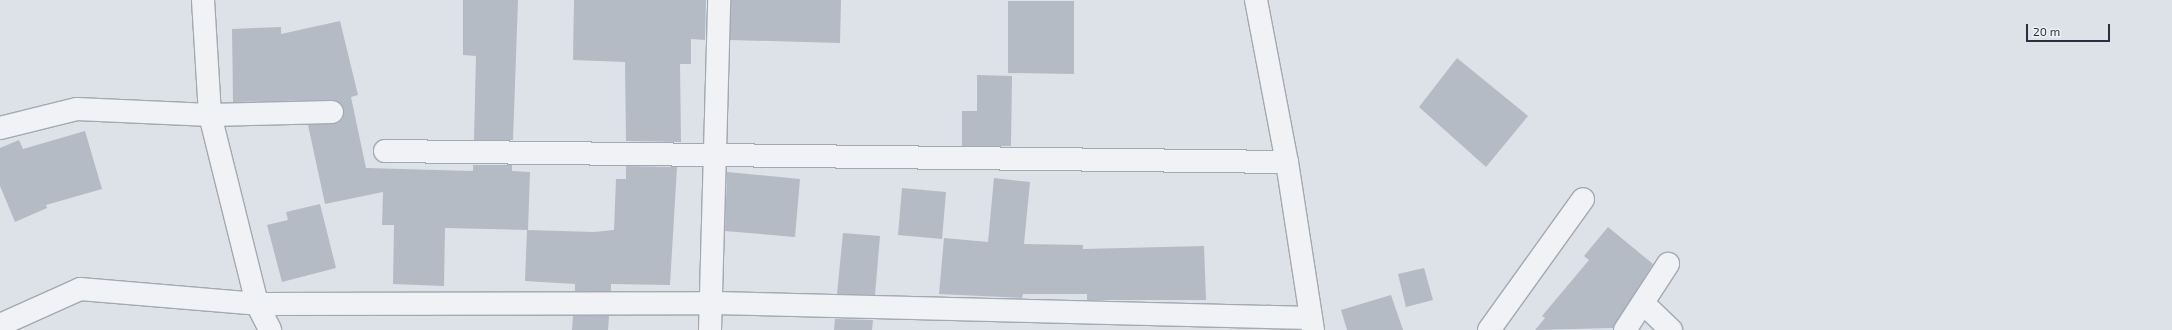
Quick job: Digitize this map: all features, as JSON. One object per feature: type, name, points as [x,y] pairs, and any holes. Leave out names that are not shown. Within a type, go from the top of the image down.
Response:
[{"type":"street","points":[[203,0],[210,115],[257,304],[270,330]]},
{"type":"street","points":[[710,330],[713,303],[719,0]]},
{"type":"street","points":[[0,325],[80,289],[257,304],[713,303],[1312,324],[1287,162],[1256,0]]},
{"type":"street","points":[[0,128],[77,109],[210,115],[332,112]]},
{"type":"street","points":[[385,151],[1287,162]]},
{"type":"street","points":[[1489,330],[1583,199]]},
{"type":"street","points":[[1625,330],[1668,264]]},
{"type":"street","points":[[1642,303],[1672,330]]},
{"type":"building","points":[[463,0],[518,0],[513,140],[474,140],[476,56],[463,55]]},
{"type":"building","points":[[574,0],[706,0],[705,40],[691,39],[691,64],[680,64],[681,142],[626,141],[625,62],[573,60]]},
{"type":"building","points":[[731,0],[841,0],[840,43],[730,40]]},
{"type":"building","points":[[1008,1],[1074,1],[1074,74],[1008,73]]},
{"type":"building","points":[[340,21],[358,95],[351,97],[366,168],[473,171],[473,165],[512,165],[512,171],[530,172],[528,230],[594,232],[614,230],[616,179],[626,179],[626,166],[677,167],[670,285],[611,284],[611,291],[575,291],[575,284],[525,281],[527,230],[445,228],[444,286],[393,284],[394,225],[382,225],[383,192],[325,204],[308,125],[338,123],[343,118],[342,105],[332,100],[233,102],[232,29],[281,27],[281,34]]},
{"type":"building","points":[[1457,58],[1528,116],[1486,167],[1419,107]]},
{"type":"building","points":[[977,75],[1012,76],[1011,146],[962,146],[962,111],[977,111]]},
{"type":"building","points":[[85,131],[102,189],[46,205],[47,208],[15,222],[0,186],[0,148],[19,140],[23,149]]},
{"type":"building","points":[[727,172],[800,179],[795,237],[725,231]]},
{"type":"building","points":[[994,178],[1030,182],[1024,244],[1083,245],[1083,249],[1204,246],[1206,300],[1087,300],[1087,294],[1023,294],[1022,298],[939,294],[944,238],[988,242]]},
{"type":"building","points":[[902,188],[946,192],[942,239],[898,235]]},
{"type":"building","points":[[320,204],[336,268],[282,282],[267,225],[288,220],[286,212]]},
{"type":"building","points":[[1608,227],[1653,264],[1613,328],[1535,330],[1545,318],[1542,316],[1589,260],[1584,256]]},
{"type":"building","points":[[843,233],[880,236],[875,295],[837,294]]},
{"type":"building","points":[[1424,268],[1433,300],[1406,307],[1398,274]]},
{"type":"building","points":[[1391,295],[1403,330],[1347,330],[1341,310]]},
{"type":"building","points":[[573,316],[609,316],[608,330],[572,330]]},
{"type":"building","points":[[835,319],[873,320],[872,330],[834,330]]}]
